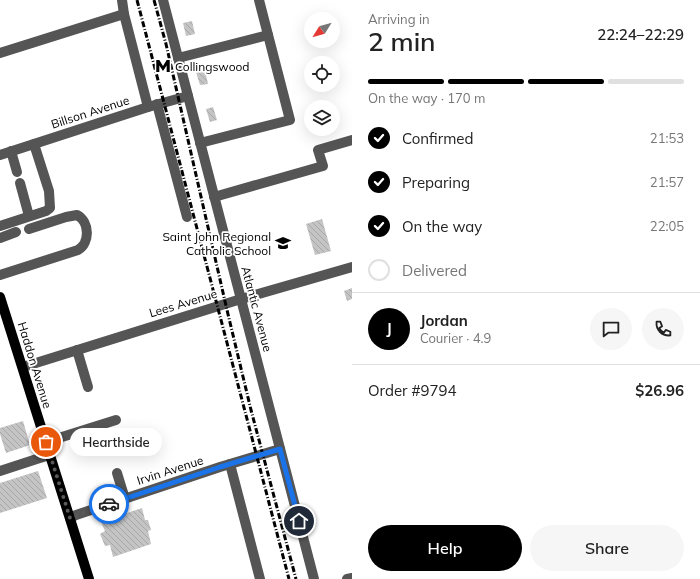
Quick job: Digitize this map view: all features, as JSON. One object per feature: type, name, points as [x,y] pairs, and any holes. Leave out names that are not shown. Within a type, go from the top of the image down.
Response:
[{"type":"main road","name":"Haddon Avenue","points":[[0,300],[23,367],[49,455],[89,579]]},
{"type":"street","points":[[122,0],[124,14],[187,217]]},
{"type":"street","name":"Atlantic Avenue","points":[[163,0],[314,579]]},
{"type":"street","points":[[200,143],[290,120],[259,0]]},
{"type":"street","points":[[0,53],[124,14]]},
{"type":"street","points":[[178,58],[268,35]]},
{"type":"street","name":"Billson Avenue","points":[[0,155],[152,106],[188,96]]},
{"type":"street","points":[[214,196],[323,166],[318,150],[352,140]]},
{"type":"street","points":[[0,226],[46,211],[50,208],[49,191],[34,144]]},
{"type":"street","points":[[11,151],[17,172]]},
{"type":"street","points":[[20,183],[29,216]]},
{"type":"street","points":[[0,275],[78,250],[82,248],[86,242],[86,227],[84,220],[77,215],[29,229]]},
{"type":"street","points":[[0,238],[16,232]]},
{"type":"street","name":"Lees Avenue","points":[[23,367],[241,299],[352,267]]},
{"type":"street","points":[[77,350],[88,387]]},
{"type":"street","points":[[46,442],[116,420]]},
{"type":"street","name":"Irvin Avenue","points":[[70,518],[230,464],[280,449]]},
{"type":"street","points":[[0,471],[49,455]]},
{"type":"street","points":[[230,464],[260,579]]},
{"type":"street","points":[[118,473],[125,499]]},
{"type":"street","points":[[347,579],[352,578]]},
{"type":"building","points":[[192,21],[195,34],[186,36],[183,23]]},
{"type":"building","points":[[205,70],[208,84],[200,85],[196,72]]},
{"type":"building","points":[[213,107],[217,120],[210,122],[206,109]]},
{"type":"building","points":[[322,219],[331,251],[315,255],[306,224]]},
{"type":"building","points":[[352,288],[352,299],[347,301],[344,291]]},
{"type":"building","points":[[23,421],[30,445],[6,453],[0,434],[0,428]]},
{"type":"building","points":[[38,471],[47,498],[0,513],[0,483]]},
{"type":"building","points":[[142,508],[145,520],[148,520],[151,530],[148,531],[151,544],[113,557],[110,545],[105,546],[100,534],[105,531],[101,522]]},
{"type":"railway","points":[[137,0],[289,579]]},
{"type":"railway","points":[[154,0],[166,44],[251,410],[296,579]]},
{"type":"way so far","points":[[46,442],[70,518],[109,504]]},
{"type":"place","name":"Collingswood","points":[[163,66]]},
{"type":"place","name":"Saint John Regional Catholic School","points":[[283,243]]},
{"type":"place","name":"Hearthside","points":[[46,442]]},
{"type":"route","points":[[109,504],[220,467],[280,449],[299,521]]}]
